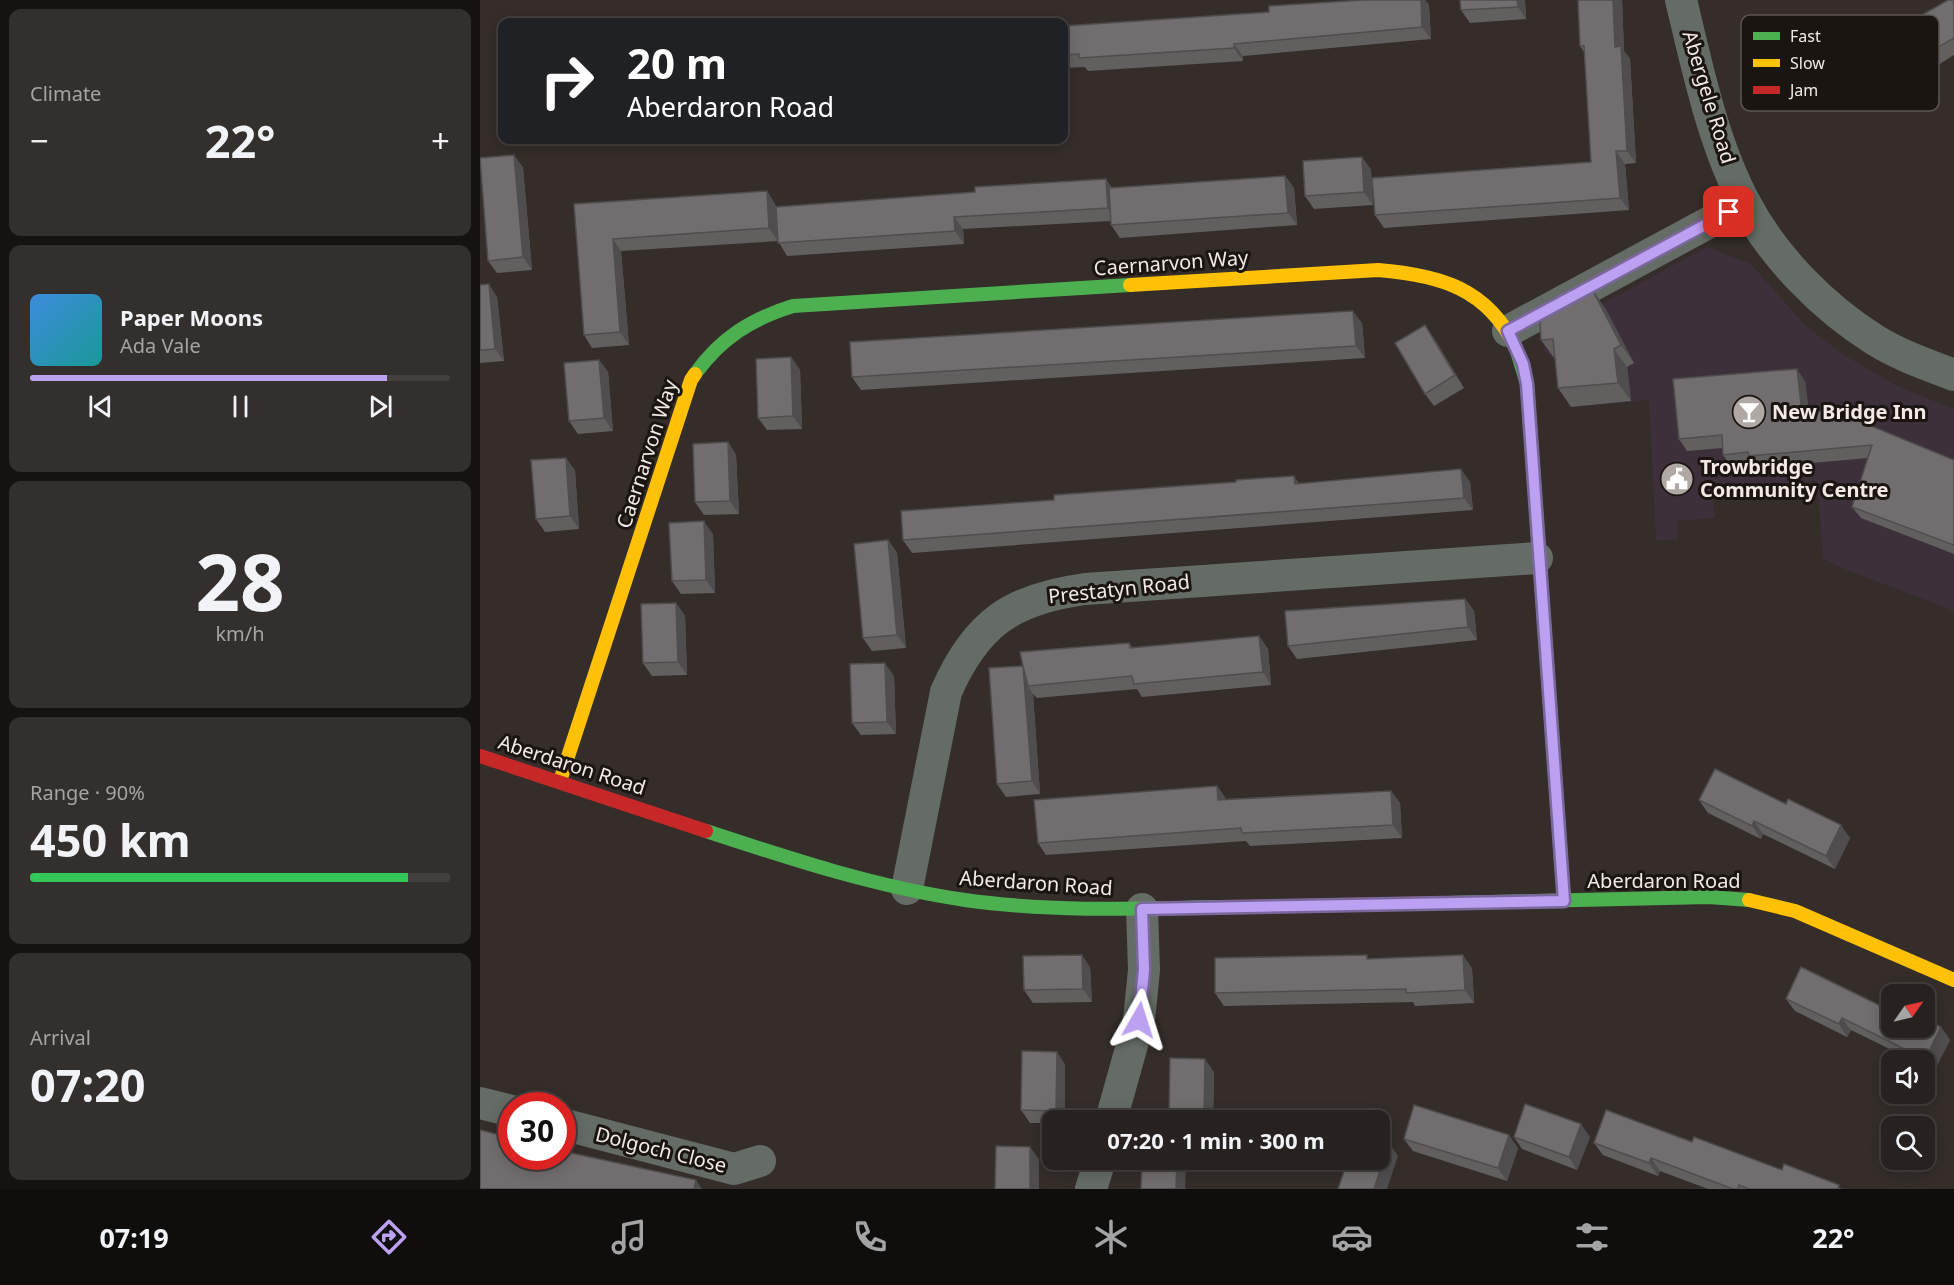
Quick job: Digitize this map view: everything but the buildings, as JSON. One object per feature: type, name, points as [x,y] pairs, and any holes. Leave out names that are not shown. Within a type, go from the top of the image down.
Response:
[{"type":"street","name":"Abergele Road","points":[[1681,0],[1716,127],[1745,203],[1769,242],[1804,282],[1876,340],[1954,375]]},
{"type":"street","points":[[1508,331],[1745,203]]},
{"type":"street","name":"Caernarvon Way","points":[[560,781],[691,380],[707,356],[731,332],[763,314],[793,306],[1354,271],[1413,270],[1439,278],[1466,291],[1485,304],[1508,331],[1523,364],[1527,384],[1564,901]]},
{"type":"street","name":"Prestatyn Road","points":[[907,889],[946,692],[957,666],[971,646],[1005,613],[1026,602],[1051,594],[1085,589],[1538,558]]},
{"type":"street","name":"Aberdaron Road","points":[[480,756],[810,865],[907,889],[965,900],[1035,907],[1142,909],[1709,897],[1758,901],[1794,911],[1954,980]]},
{"type":"street","points":[[1114,1110],[1139,1020],[1144,970],[1142,909]]},
{"type":"street","points":[[480,1103],[498,1108]]},
{"type":"street","name":"Dolgoch Close","points":[[576,1128],[734,1169],[760,1161]]},
{"type":"street","points":[[1091,1189],[1097,1170]]},
{"type":"shaded area","points":[[1707,247],[1751,264],[1805,325],[1841,353],[1895,385],[1954,409],[1954,611],[1837,566],[1823,558],[1817,481],[1712,490],[1715,518],[1677,521],[1678,539],[1656,541],[1649,400],[1571,407],[1565,368],[1544,351],[1545,344],[1561,326]]},
{"type":"traffic: fast","points":[[695,374],[715,350],[738,331],[764,317],[793,306],[1130,285]]},
{"type":"traffic: fast","points":[[1516,348],[1527,384],[1564,901]]},
{"type":"traffic: fast","points":[[706,831],[866,880],[965,900],[1062,908],[1224,907]]},
{"type":"traffic: fast","points":[[1447,903],[1709,897],[1749,900]]},
{"type":"traffic: slow","points":[[1130,285],[1378,270],[1400,272],[1441,281],[1476,298],[1505,328],[1516,348]]},
{"type":"traffic: slow","points":[[560,781],[691,380],[695,374]]},
{"type":"traffic: slow","points":[[1749,900],[1795,911],[1954,980]]},
{"type":"traffic: jam","points":[[480,756],[706,831]]},
{"type":"traffic: jam","points":[[1224,907],[1447,903]]},
{"type":"place","name":"New Bridge Inn","points":[[1749,412]]},
{"type":"place","name":"Trowbridge Community Centre","points":[[1677,479]]},
{"type":"route","points":[[1139,1020],[1144,970],[1142,909],[1564,901],[1527,384],[1523,364],[1508,331],[1729,212]]}]
